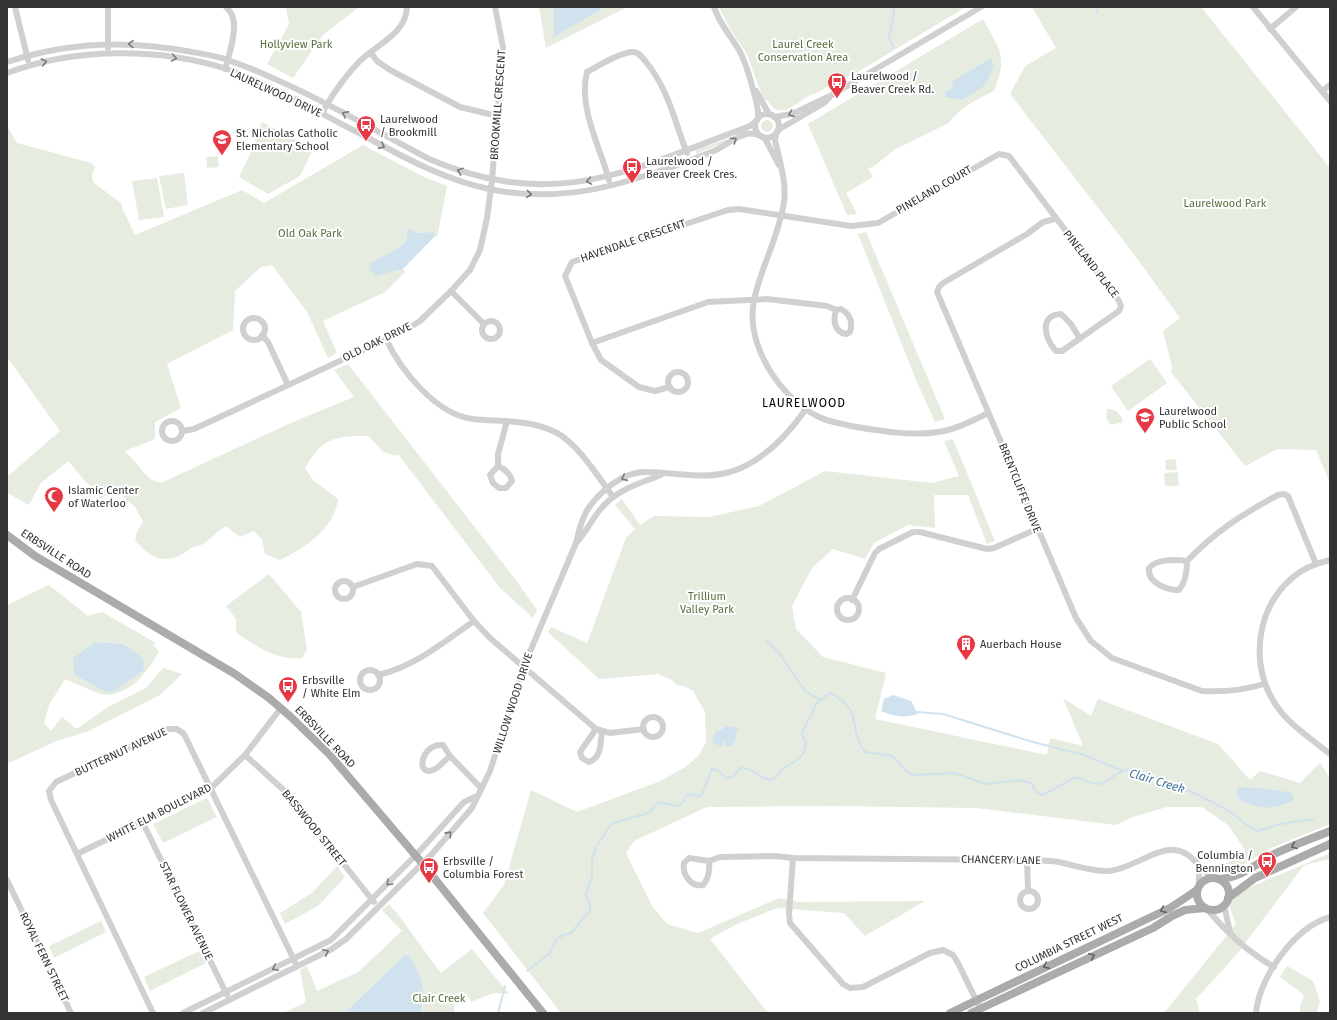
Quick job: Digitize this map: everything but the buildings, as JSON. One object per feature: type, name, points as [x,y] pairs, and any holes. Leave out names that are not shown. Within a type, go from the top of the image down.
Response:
[{"type":"main road","name":"ERBSVILLE ROAD","points":[[7,535],[34,556],[235,674],[281,708],[330,755],[416,855],[543,1013]]},
{"type":"main road","points":[[1330,831],[1272,856],[1242,875],[1230,879],[1206,879],[1198,887],[1198,901],[1207,909],[1217,910],[1255,878],[1330,844]]},
{"type":"main road","points":[[1217,879],[1228,890],[1226,902]]},
{"type":"main road","name":"COLUMBIA STREET WEST","points":[[950,1013],[1170,908],[1198,887]]},
{"type":"main road","name":"COLUMBIA STREET WEST","points":[[971,1013],[1153,928],[1172,916],[1192,909],[1207,909]]},
{"type":"street","points":[[15,7],[30,65]]},
{"type":"street","points":[[108,7],[108,54]]},
{"type":"street","points":[[225,69],[234,24],[233,17],[226,7]]},
{"type":"street","points":[[322,114],[326,104],[360,61],[400,29],[406,16],[407,7]]},
{"type":"street","name":"BROOKMILL CRESCENT","points":[[492,180],[503,47],[495,7]]},
{"type":"street","points":[[714,7],[722,25],[739,51],[752,84],[758,112],[755,127],[763,136],[779,166]]},
{"type":"street","points":[[757,119],[762,115],[772,116],[792,114],[832,95],[981,7]]},
{"type":"street","points":[[1253,7],[1330,101]]},
{"type":"street","points":[[1270,29],[1296,7]]},
{"type":"street","name":"LAURELWOOD DRIVE","points":[[7,62],[58,49],[109,44],[165,46],[228,60],[273,78],[326,104],[429,159],[471,175],[492,180],[541,185],[574,183],[608,177],[686,151],[750,126],[757,119]]},
{"type":"street","points":[[370,53],[377,61],[390,70],[460,107],[498,115]]},
{"type":"street","points":[[610,186],[592,130],[584,84],[587,72],[627,53],[640,54],[655,73],[669,99],[690,160]]},
{"type":"street","name":"LAURELWOOD DRIVE","points":[[7,72],[30,65],[61,59],[108,54],[164,56],[225,69],[270,88],[438,174],[490,190],[546,194],[578,192],[610,186],[690,160],[722,147],[746,134],[750,133],[763,136]]},
{"type":"street","points":[[752,84],[778,123],[775,140],[779,166],[785,189],[781,217],[752,310],[755,331],[762,354],[777,381],[789,396],[806,409],[820,417],[834,422],[925,434],[958,427],[988,412]]},
{"type":"street","points":[[1322,92],[1330,85]]},
{"type":"street","points":[[763,136],[771,137],[824,103],[832,95]]},
{"type":"street","name":"PINELAND COURT","points":[[781,217],[851,226],[878,222],[999,154],[1009,156],[1055,219]]},
{"type":"street","name":"OLD OAK DRIVE","points":[[183,431],[194,429],[404,331],[420,320],[451,291],[470,270],[480,250],[487,218],[492,180]]},
{"type":"street","name":"HAVENDALE CRESCENT","points":[[670,387],[655,391],[639,387],[601,360],[592,343],[565,276],[572,262],[719,211],[739,209],[781,217]]},
{"type":"street","name":"PINELAND PLACE","points":[[1055,219],[1121,306],[1119,311],[1080,339],[1062,351],[1056,351],[1045,327],[1045,322],[1050,317],[1061,314],[1072,324],[1080,339]]},
{"type":"street","name":"BRENTCLIFFE DRIVE","points":[[1055,219],[1043,222],[1027,234],[939,286],[937,292],[939,300],[1076,618],[1091,641],[1112,658],[1202,691],[1216,692],[1254,688],[1264,684]]},
{"type":"street","points":[[451,291],[484,324]]},
{"type":"street","points":[[592,343],[708,302],[767,299],[827,306],[836,310]]},
{"type":"street","points":[[262,335],[268,342],[288,384]]},
{"type":"street","points":[[386,339],[390,348],[420,388],[432,400],[461,416],[472,419],[526,423],[558,434],[572,444],[613,497]]},
{"type":"street","name":"WILLOW WOOD DRIVE","points":[[203,1013],[332,950],[346,939],[422,863],[472,808],[490,771],[524,666],[576,543],[580,524],[588,509],[607,489],[626,477],[644,472],[714,476],[749,464],[775,446],[792,428],[806,409]]},
{"type":"street","points":[[498,466],[498,454],[507,421]]},
{"type":"street","name":"WILLOW WOOD DRIVE","points":[[576,543],[585,534],[599,511],[613,497],[635,484],[662,474]]},
{"type":"street","points":[[1187,561],[1179,559],[1153,564],[1149,568],[1150,576],[1155,582],[1171,590],[1179,590],[1184,584],[1187,561],[1206,540],[1237,517],[1278,495],[1284,494],[1288,496],[1316,564]]},
{"type":"street","points":[[852,600],[879,549],[913,532],[920,532],[987,549],[994,548],[1037,529]]},
{"type":"street","points":[[1330,560],[1316,564],[1292,577],[1278,592],[1266,614],[1260,636],[1258,658],[1264,684],[1276,706],[1290,721],[1330,754]]},
{"type":"street","points":[[353,587],[417,564],[432,566],[474,621],[490,638],[599,730],[644,729]]},
{"type":"street","points":[[378,675],[388,673],[419,658],[474,621]]},
{"type":"street","name":"WHITE ELM BOULEVARD","points":[[77,854],[210,789],[245,755],[281,708]]},
{"type":"street","name":"BUTTERNUT AVENUE","points":[[153,1013],[50,800],[49,791],[56,782],[168,729],[177,729],[184,734],[292,960],[297,966]]},
{"type":"street","points":[[599,730],[599,755],[596,759],[589,762],[582,758],[580,752],[599,730]]},
{"type":"street","points":[[450,756],[434,770],[429,771],[423,768],[421,763],[422,757],[437,745],[443,745],[450,756],[482,788]]},
{"type":"street","name":"BASSWOOD STREET","points":[[245,755],[287,793],[378,907]]},
{"type":"street","name":"WILLOW WOOD DRIVE","points":[[183,1013],[331,940],[416,855],[464,802],[477,796]]},
{"type":"street","name":"STAR FLOWER AVENUE","points":[[143,823],[230,1000]]},
{"type":"street","name":"CHANCERY LANE","points":[[709,861],[720,857],[775,856],[793,858],[1027,860],[1056,861],[1108,871],[1126,868],[1160,852],[1175,850],[1189,855],[1198,866],[1217,879]]},
{"type":"street","points":[[689,858],[709,861],[708,878],[703,885],[698,886],[692,883],[683,869],[684,863],[689,858]]},
{"type":"street","points":[[793,858],[789,914],[790,923],[843,984],[850,988],[863,987],[930,953],[943,950],[953,955],[981,1009]]},
{"type":"street","points":[[1027,860],[1028,890]]},
{"type":"street","points":[[1198,866],[1198,887]]},
{"type":"street","name":"ROYAL FERN STREET","points":[[7,880],[71,1013]]},
{"type":"street","points":[[1226,902],[1230,932]]},
{"type":"street","points":[[1207,909],[1223,928],[1230,932],[1248,950],[1274,967]]},
{"type":"street","points":[[1256,1013],[1257,1004],[1265,983],[1274,967],[1300,934],[1310,926],[1330,917]]},
{"type":"green space","name":"Hollyview Park","points":[[286,7],[359,7],[323,35],[293,78],[267,64],[289,24]]},
{"type":"green space","points":[[539,7],[553,7],[554,37],[605,7],[627,7],[546,48]]},
{"type":"green space","name":"Laurel Creek Conservation Area","points":[[719,7],[966,7],[861,70],[808,96],[790,108],[779,110],[773,107],[767,100],[764,101],[747,54],[730,29]]},
{"type":"green space","name":"Laurelwood Park","points":[[1032,7],[1201,7],[1330,168],[1330,483],[1316,450],[1278,449],[1245,466],[1171,372],[1172,366],[1163,331],[1180,318],[1133,253],[1010,94],[1025,66],[1056,48]]},
{"type":"green space","points":[[983,19],[998,47],[1000,54],[1001,69],[994,91],[975,100],[963,108],[949,123],[894,150],[873,167],[868,168],[873,177],[846,193],[857,214],[847,215],[808,124]]},
{"type":"green space","points":[[765,120],[769,120],[773,126],[769,132],[765,132],[761,128],[761,124]]},
{"type":"green space","points":[[262,122],[313,149],[300,176],[268,194],[239,177],[255,144],[256,134]]},
{"type":"green space","name":"Old Oak Park","points":[[7,126],[17,143],[91,163],[95,167],[92,175],[93,182],[122,204],[122,208],[135,235],[242,190],[264,203],[363,145],[422,176],[447,186],[437,238],[433,232],[415,233],[400,247],[376,276],[403,269],[405,272],[385,292],[323,321],[337,353],[328,358],[307,312],[272,265],[261,267],[235,291],[233,330],[167,364],[181,408],[155,422],[155,439],[125,451],[150,479],[161,483],[293,422],[354,397],[334,370],[348,364],[515,579],[537,610],[533,618],[500,588],[398,454],[397,456],[383,452],[369,436],[347,437],[331,440],[324,444],[312,458],[305,468],[313,480],[338,499],[336,509],[325,528],[317,536],[309,543],[280,560],[265,554],[262,539],[254,531],[240,537],[226,526],[203,544],[191,548],[181,555],[167,559],[155,557],[144,550],[135,540],[137,532],[143,522],[135,507],[116,491],[100,498],[68,461],[41,483],[29,505],[7,493],[7,477],[60,431],[7,357]]},
{"type":"green space","points":[[727,139],[728,141],[696,154],[695,150]]},
{"type":"green space","points":[[218,156],[219,167],[207,168],[206,157]]},
{"type":"green space","points":[[184,173],[188,205],[166,209],[159,176]]},
{"type":"green space","points":[[157,178],[164,217],[139,220],[132,181]]},
{"type":"green space","points":[[866,232],[945,419],[935,422],[916,380],[858,234]]},
{"type":"green space","points":[[1150,359],[1167,383],[1128,411],[1111,386]]},
{"type":"green space","points":[[1107,409],[1113,409],[1118,412],[1123,422],[1111,425],[1106,418]]},
{"type":"green space","name":"Trillium Valley Park","points":[[953,439],[995,541],[987,544],[968,495],[934,495],[935,528],[908,525],[874,543],[865,559],[833,549],[812,568],[792,606],[796,629],[823,657],[886,673],[875,719],[1047,755],[1050,738],[1083,746],[1063,698],[1091,716],[1098,699],[1218,744],[1250,780],[1260,771],[1300,783],[1320,763],[1330,778],[1330,824],[1269,849],[1236,869],[1227,870],[1220,867],[1246,851],[1228,825],[1202,807],[1167,807],[1133,817],[1116,825],[976,808],[833,806],[707,807],[634,841],[626,853],[652,906],[667,924],[698,933],[779,898],[798,902],[925,901],[865,936],[844,913],[777,908],[735,925],[710,939],[768,1013],[561,1013],[483,913],[504,885],[531,790],[577,812],[658,782],[684,768],[698,756],[706,742],[705,712],[693,691],[684,686],[676,685],[672,680],[658,674],[599,679],[548,632],[551,627],[587,643],[626,538],[635,529],[615,505],[622,499],[640,525],[654,516],[709,517],[759,506],[825,471],[932,483],[959,476],[944,441]]},
{"type":"green space","points":[[1176,459],[1177,470],[1166,470],[1165,460]]},
{"type":"green space","points":[[1178,472],[1179,486],[1165,486],[1164,473]]},
{"type":"green space","points":[[269,574],[301,612],[307,650],[302,658],[276,655],[259,647],[236,632],[236,619],[226,606]]},
{"type":"green space","points":[[49,585],[88,616],[102,612],[156,643],[153,645],[159,651],[150,666],[138,680],[124,691],[115,694],[106,695],[92,691],[65,679],[49,705],[44,723],[51,731],[62,717],[75,728],[78,728],[108,707],[146,688],[163,668],[182,674],[160,695],[89,731],[54,742],[7,764],[7,605]],"holes":[[[95,642],[123,644],[73,658]]]},
{"type":"green space","points":[[207,798],[217,817],[163,843],[153,824]]},
{"type":"green space","points":[[1330,853],[1330,859],[1304,865],[1237,954],[1196,999],[1200,1013],[1164,1013],[1236,924],[1228,904],[1232,895]]},
{"type":"green space","points":[[337,866],[345,877],[318,906],[285,924],[280,913],[312,893]]},
{"type":"green space","points":[[389,904],[441,973],[472,949],[509,994],[493,993],[471,1002],[467,995],[455,999],[454,1013],[421,1013],[425,995],[355,1004],[345,1013],[283,1013],[306,1002],[300,970],[307,966],[317,991],[358,972],[402,931],[382,910]]},
{"type":"green space","points":[[101,921],[106,932],[54,958],[49,946]]},
{"type":"green space","points":[[199,951],[206,963],[150,991],[144,977]]},
{"type":"green space","points":[[1287,966],[1313,981],[1320,1001],[1317,1013],[1300,1013],[1300,1006],[1304,995],[1280,977]]},
{"type":"water","points":[[553,7],[605,7],[554,37]]},
{"type":"water","points":[[991,58],[994,67],[984,86],[962,100],[945,97],[945,92],[952,88],[953,81]]},
{"type":"water","points":[[409,228],[415,233],[433,232],[436,235],[403,269],[376,276],[369,268],[371,263],[400,247],[407,240],[407,230]]},
{"type":"water","points":[[95,642],[123,644],[143,658],[144,670],[113,692],[104,691],[74,674],[73,658]]},
{"type":"water","points":[[893,695],[911,701],[918,714],[899,716],[890,715],[881,711],[884,699]]},
{"type":"water","points":[[727,726],[738,728],[734,743],[729,747],[725,746],[725,739],[722,746],[712,743],[716,730],[719,731]]},
{"type":"water","points":[[1239,787],[1268,789],[1292,793],[1294,800],[1279,806],[1267,808],[1254,806],[1240,800],[1236,792]]},
{"type":"water","points":[[405,955],[410,957],[422,984],[423,996],[421,1013],[345,1013]]},
{"type":"waterway","points":[[893,46],[889,39],[894,7]]},
{"type":"waterway","points":[[1096,7],[1097,13]]},
{"type":"waterway","points":[[766,640],[779,653],[806,692],[821,700]]},
{"type":"waterway","name":"Clair Creek","points":[[527,971],[550,953],[555,941],[563,935],[571,933],[590,911],[586,894],[592,877],[592,859],[596,847],[612,823],[649,813],[658,802],[678,806],[681,805],[687,794],[701,796],[712,769],[719,771],[726,778],[729,778],[736,774],[740,768],[745,768],[769,780],[773,780],[784,768],[802,756],[806,742],[802,735],[803,730],[817,703],[830,693],[841,699],[848,706],[852,713],[860,744],[865,752],[893,756],[908,773],[914,775],[955,773],[985,784],[1018,780],[1031,783],[1036,792],[1043,795],[1074,778],[1080,778],[1098,784],[1106,781],[1119,772],[1127,770],[1165,781],[1204,798],[1227,810],[1257,831],[1281,824],[1314,819]]},
{"type":"waterway","points":[[917,712],[943,714],[1033,742],[1084,755],[1121,770]]},
{"type":"waterway","name":"Clair Creek","points":[[498,1013],[505,986]]},
{"type":"place","name":"Laurelwood / Beaver Creek Rd.","points":[[837,99]]},
{"type":"place","name":"Laurelwood / Brookmill","points":[[366,142]]},
{"type":"place","name":"St. Nicholas Catholic Elementary School","points":[[222,156]]},
{"type":"place","name":"Laurelwood / Beaver Creek Cres.","points":[[632,184]]},
{"type":"place","name":"Laurelwood Public School","points":[[1145,434]]},
{"type":"place","name":"Islamic Center of Waterloo","points":[[54,513]]},
{"type":"place","name":"Auerbach House","points":[[966,661]]},
{"type":"place","name":"Erbsville / White Elm","points":[[288,703]]},
{"type":"place","name":"Columbia / Bennington","points":[[1267,878]]},
{"type":"place","name":"Erbsville / Columbia Forest","points":[[429,884]]},
{"type":"district","name":"LAURELWOOD","points":[[804,403]]}]
